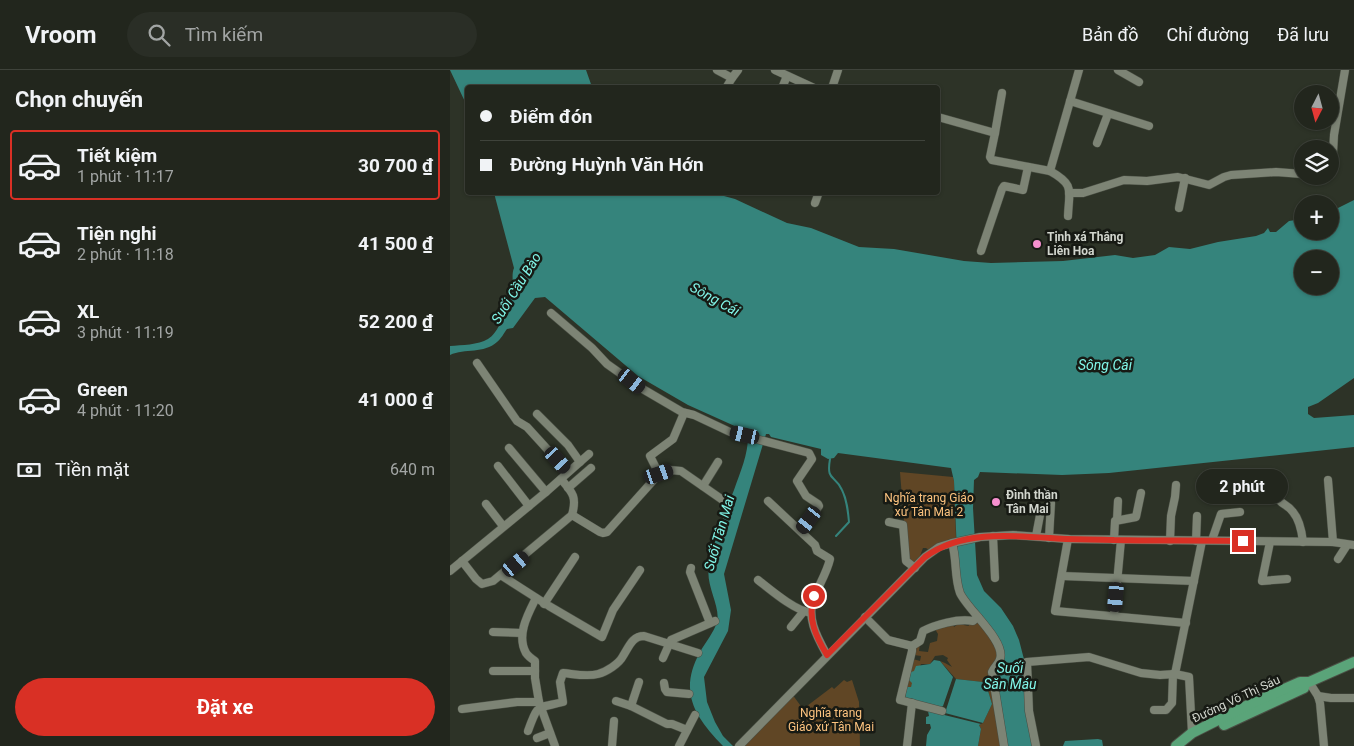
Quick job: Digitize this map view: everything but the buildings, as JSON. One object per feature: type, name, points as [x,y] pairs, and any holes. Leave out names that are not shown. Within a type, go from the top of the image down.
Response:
[{"type":"main road","name":"Đường Võ Thị Sáu","points":[[1176,746],[1192,733],[1250,704],[1300,682],[1309,682],[1354,662]]},
{"type":"main road","name":"Đường Võ Thị Sáu","points":[[1187,746],[1201,736],[1304,688],[1309,682]]},
{"type":"street","points":[[717,70],[732,78]]},
{"type":"street","points":[[728,85],[738,70]]},
{"type":"street","points":[[775,70],[808,85]]},
{"type":"street","points":[[833,85],[838,70]]},
{"type":"street","points":[[1050,171],[1079,70]]},
{"type":"street","points":[[1118,70],[1139,82]]},
{"type":"street","points":[[1333,140],[1345,70]]},
{"type":"street","points":[[1002,92],[990,157],[992,160],[1050,171],[1066,182],[1069,193],[1068,216]]},
{"type":"street","points":[[1070,101],[1149,126]]},
{"type":"street","points":[[1098,143],[1108,114]]},
{"type":"street","points":[[940,118],[995,133]]},
{"type":"street","points":[[981,251],[1002,189],[1004,186],[1023,190],[1028,167]]},
{"type":"street","points":[[1069,193],[1083,193],[1119,180],[1148,181],[1185,178],[1209,185],[1232,175],[1276,172],[1294,173]]},
{"type":"street","points":[[1179,208],[1185,178]]},
{"type":"street","points":[[815,203],[819,195]]},
{"type":"street","points":[[552,313],[592,348],[607,364],[641,388],[684,413],[694,415],[730,432],[806,452],[812,457],[797,481],[806,496],[819,506],[801,531]]},
{"type":"street","points":[[477,362],[518,421],[527,427],[568,472]]},
{"type":"street","points":[[659,474],[650,456],[673,439],[684,413]]},
{"type":"street","points":[[537,414],[568,445],[580,462]]},
{"type":"street","points":[[509,448],[546,492]]},
{"type":"street","points":[[450,571],[589,454]]},
{"type":"street","points":[[703,486],[718,462]]},
{"type":"street","points":[[498,466],[529,506]]},
{"type":"street","points":[[568,488],[591,468]]},
{"type":"street","points":[[572,516],[603,533],[607,532],[659,474],[676,469],[682,471],[727,503]]},
{"type":"street","points":[[462,560],[482,584],[502,576],[572,516],[575,499],[561,479]]},
{"type":"street","points":[[1328,480],[1333,542]]},
{"type":"street","points":[[1170,540],[1170,516],[1176,485]]},
{"type":"street","points":[[1275,491],[1278,500],[1294,512],[1301,530],[1303,542]]},
{"type":"street","points":[[1117,520],[1136,517],[1140,493]]},
{"type":"street","points":[[768,501],[801,531],[815,545],[817,550],[830,558],[826,574],[808,612],[791,627]]},
{"type":"street","points":[[1114,615],[1118,540],[1115,523],[1117,520],[1118,501]]},
{"type":"street","points":[[1050,538],[1051,503]]},
{"type":"street","points":[[486,504],[503,526]]},
{"type":"street","points":[[1212,540],[1221,514],[1240,512]]},
{"type":"street","points":[[1036,536],[1040,515]]},
{"type":"street","points":[[1154,710],[1166,710],[1171,705],[1174,674],[1194,581],[1199,541],[1197,516]]},
{"type":"street","points":[[889,522],[903,525],[906,561],[915,568]]},
{"type":"street","points":[[739,746],[925,557],[934,550],[952,543],[992,536],[1036,536],[1068,539],[1333,542],[1350,545]]},
{"type":"street","points":[[992,536],[995,578]]},
{"type":"street","points":[[1068,539],[1056,611],[1186,623]]},
{"type":"street","points":[[1270,542],[1262,581],[1286,579]]},
{"type":"street","points":[[952,543],[960,594],[994,639],[1000,653],[999,662],[992,672],[1004,746]]},
{"type":"street","points":[[1338,559],[1350,545]]},
{"type":"street","points":[[544,604],[575,557]]},
{"type":"street","points":[[663,658],[671,640],[712,622],[690,572],[690,568]]},
{"type":"street","points":[[502,576],[544,604],[602,637],[613,610],[640,570]]},
{"type":"street","points":[[1062,576],[1194,581]]},
{"type":"street","points":[[758,580],[774,593],[808,612],[817,638],[827,655]]},
{"type":"street","points":[[536,598],[522,633],[526,654],[535,661],[540,704],[555,746]]},
{"type":"street","points":[[865,617],[888,640],[912,646],[920,641],[922,631],[928,628],[960,620],[973,621],[978,617]]},
{"type":"street","points":[[493,632],[522,633]]},
{"type":"street","points":[[462,709],[517,702],[540,704],[563,702],[560,682],[563,673],[599,674],[615,665],[623,657],[627,646],[641,636],[698,652]]},
{"type":"street","points":[[912,646],[900,698],[902,701],[942,711]]},
{"type":"street","points":[[1036,746],[1029,711],[1027,662],[1089,657],[1150,675],[1174,674],[1189,678],[1192,733]]},
{"type":"street","points":[[493,671],[535,671]]},
{"type":"street","points":[[631,706],[639,682]]},
{"type":"street","points":[[1309,682],[1318,696],[1324,746]]},
{"type":"street","points":[[664,683],[667,692],[689,694]]},
{"type":"street","points":[[1318,696],[1354,698]]},
{"type":"street","points":[[616,702],[631,706],[666,724],[672,724],[687,730]]},
{"type":"street","points":[[907,746],[912,703]]},
{"type":"street","points":[[528,731],[534,712],[540,704]]},
{"type":"street","points":[[679,746],[696,714]]},
{"type":"street","points":[[612,746],[614,721]]},
{"type":"street","points":[[537,738],[550,732]]},
{"type":"green space","name":"Nghĩa trang Giáo xứ Tân Mai 2","points":[[900,472],[953,477],[954,481],[956,538],[929,550],[923,548],[918,561],[914,565],[907,560]]},
{"type":"green space","points":[[978,619],[998,653],[1002,746],[978,746],[981,729],[979,725],[983,723],[992,704],[986,684],[956,679],[940,661],[952,667],[947,660],[948,658],[943,655],[935,656],[930,664],[921,664],[911,687],[907,688],[906,698],[903,699],[913,659],[920,661],[921,656],[914,655],[915,648],[920,643],[919,651],[928,652],[930,643],[937,641],[938,634],[935,629],[953,624],[954,627],[958,624],[969,626],[967,622]]},
{"type":"green space","name":"Nghĩa trang Giáo xứ Tân Mai","points":[[844,680],[847,682],[852,680],[859,702],[860,746],[741,746],[792,694],[803,709],[832,687],[834,689]]},
{"type":"water","points":[[450,70],[586,70],[591,85],[465,85],[465,102]]},
{"type":"water","name":"Sông Cái","points":[[495,195],[720,195],[735,199],[787,223],[811,228],[859,247],[894,249],[964,261],[991,263],[1063,261],[1115,255],[1133,258],[1155,255],[1169,247],[1190,249],[1256,236],[1264,233],[1268,228],[1270,232],[1276,232],[1289,221],[1294,220],[1294,240],[1339,240],[1339,208],[1354,200],[1354,378],[1318,403],[1308,407],[1308,414],[1314,418],[1354,415],[1354,447],[1109,473],[1062,475],[980,472],[974,480],[973,508],[977,575],[984,591],[1001,608],[1013,626],[1019,640],[1026,667],[1034,746],[1006,746],[994,672],[1003,658],[962,592],[957,554],[954,481],[951,468],[838,453],[834,458],[828,459],[821,455],[821,449],[771,437],[769,434],[766,434],[724,574],[731,610],[728,631],[704,677],[707,702],[715,722],[723,736],[733,746],[723,746],[704,725],[698,714],[690,692],[690,679],[700,652],[712,634],[717,622],[717,610],[709,581],[709,566],[720,528],[744,461],[748,432],[688,405],[638,376],[545,297],[535,298],[513,328],[507,329],[492,346],[450,355],[450,346],[480,342],[492,336],[503,317],[513,288],[514,268]]},
{"type":"water","points":[[934,660],[940,661],[953,677],[943,706],[940,708],[905,698],[907,687],[911,687],[912,683],[909,680],[911,672],[914,671],[916,666],[930,664]]},
{"type":"water","points":[[956,679],[986,684],[992,704],[983,723],[945,713]]},
{"type":"water","points":[[928,711],[981,724],[979,725],[981,729],[978,746],[926,746],[927,735],[931,728],[930,724],[926,724],[926,717],[929,716]]},
{"type":"water","points":[[1102,740],[1103,746],[1063,746],[1065,741]]},
{"type":"waterway","points":[[830,459],[830,475],[844,494],[849,522],[836,536]]},
{"type":"place","name":"Tịnh xá Thắng Liên Hoa","points":[[1037,244]]},
{"type":"place","name":"Đình thần Tân Mai","points":[[996,502]]},
{"type":"route","points":[[814,596],[811,613],[812,621],[817,638],[827,655],[925,557],[934,550],[952,543],[980,537],[1013,536],[1068,539],[1243,541]]},
{"type":"water label","name":"Suối Cầu Bào","points":[[516,288]]},
{"type":"water label","name":"Suối Tân Mai","points":[[719,533]]},
{"type":"water label","name":"Suối Săn Máu","points":[[1010,676]]}]
